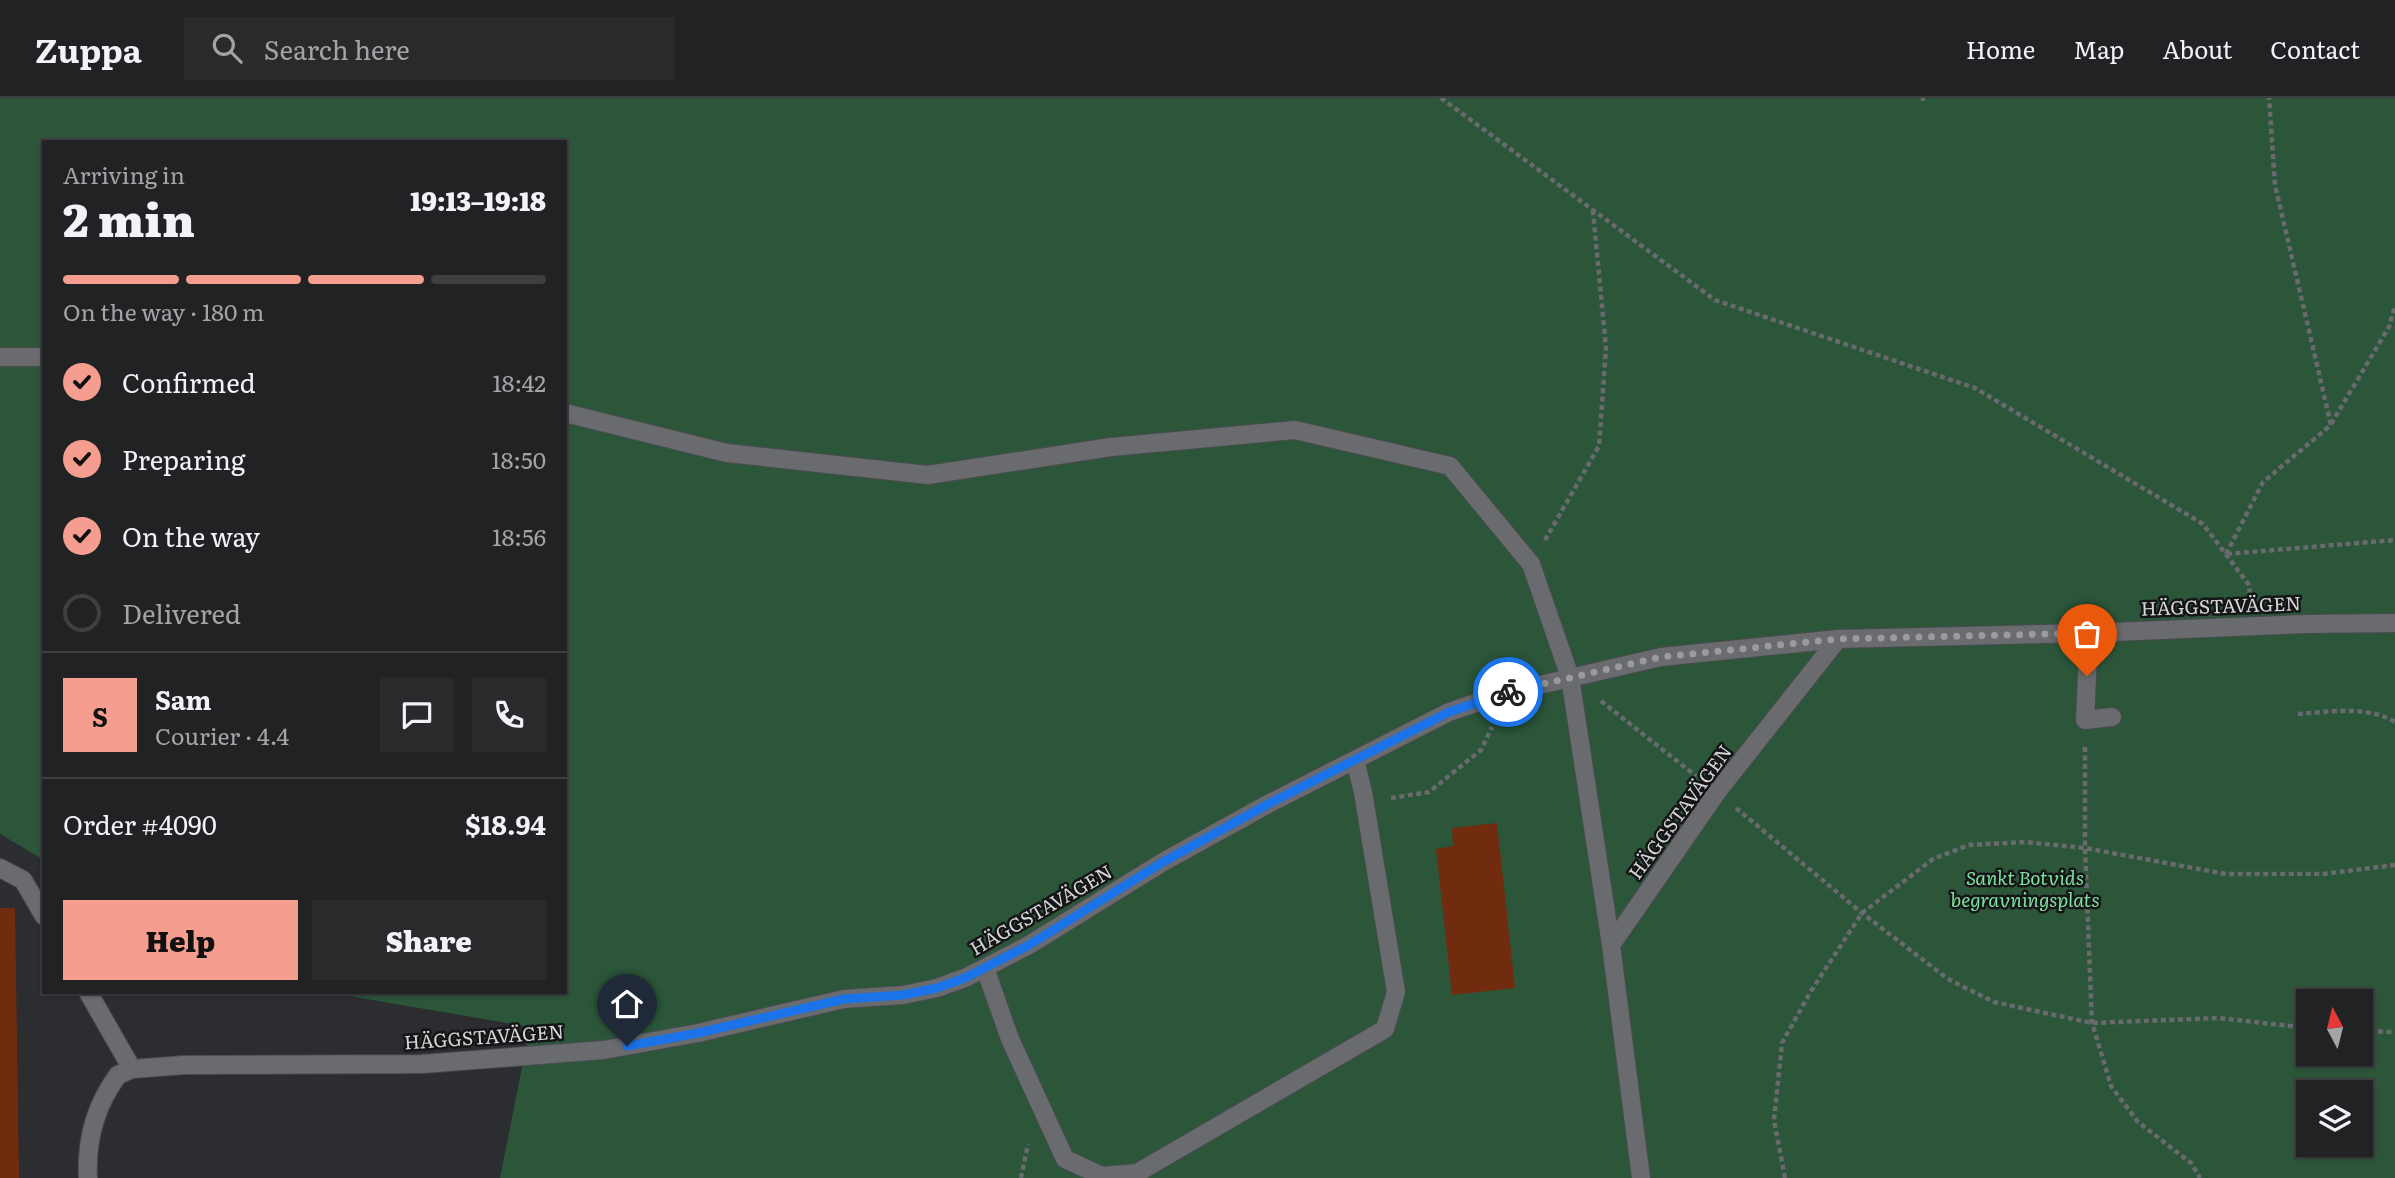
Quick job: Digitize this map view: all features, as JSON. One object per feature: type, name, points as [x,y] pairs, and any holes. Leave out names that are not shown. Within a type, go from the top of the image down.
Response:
[{"type":"street","points":[[0,358],[42,357]]},
{"type":"street","points":[[567,413],[727,453],[928,475],[1111,447],[1295,430],[1450,466],[1531,564],[1570,677]]},
{"type":"street","name":"HÄGGSTAVÄGEN","points":[[125,1072],[184,1065],[422,1064],[604,1050],[698,1033],[844,999],[903,995],[926,990],[967,977],[1029,945],[1163,862],[1270,803],[1449,712],[1505,693],[1661,657],[1838,639],[2395,623]]},
{"type":"street","points":[[2089,633],[2085,720],[2112,718]]},
{"type":"street","name":"HÄGGSTAVÄGEN","points":[[1611,945],[1717,792],[1838,639]]},
{"type":"street","name":"HÄGGSTAVÄGEN","points":[[1570,677],[1611,945],[1641,1178]]},
{"type":"street","points":[[985,968],[1010,1039],[1065,1159],[1102,1176],[1137,1173],[1385,1030],[1396,992],[1355,760]]},
{"type":"street","points":[[0,868],[23,880],[42,913]]},
{"type":"street","points":[[88,1178],[89,1141],[95,1117],[106,1091],[125,1072],[89,994]]},
{"type":"path","points":[[1441,98],[1715,300],[1975,388],[2203,524],[2249,585]]},
{"type":"path","points":[[2269,98],[2275,185],[2331,425]]},
{"type":"path","points":[[1531,564],[1600,446],[1606,348],[1593,210]]},
{"type":"path","points":[[2226,554],[2263,482],[2331,425],[2389,327],[2395,306]]},
{"type":"path","points":[[2226,554],[2395,540]]},
{"type":"path","points":[[1570,677],[1717,792],[1862,913],[1948,979],[1994,1002],[2092,1023],[2219,1018],[2296,1027]]},
{"type":"path","points":[[1364,802],[1429,792],[1481,750],[1502,706],[1505,693]]},
{"type":"path","points":[[2298,715],[2344,710],[2386,716],[2395,722]]},
{"type":"path","points":[[2085,720],[2085,848],[2092,1023],[2111,1086],[2138,1122],[2191,1163],[2200,1178]]},
{"type":"path","points":[[1785,1178],[1773,1120],[1782,1043],[1811,991],[1862,913],[1933,859],[1969,845],[2025,842],[2085,848],[2226,874],[2323,874],[2395,865]]},
{"type":"path","points":[[2373,1031],[2395,1032]]},
{"type":"green space","name":"Sankt Botvids begravningsplats","points":[[0,98],[2395,98],[2395,1178],[500,1178],[530,1027],[338,994],[567,994],[567,140],[42,140],[42,859],[0,834]]},
{"type":"building","points":[[1497,823],[1515,988],[1452,995],[1436,849],[1453,846],[1452,828]]},
{"type":"building","points":[[0,908],[15,908],[19,1178],[0,1178]]},
{"type":"way so far","points":[[1508,692],[1661,657],[1838,639],[2089,633],[2087,676]]},
{"type":"route","points":[[627,1046],[698,1033],[844,999],[903,995],[937,988],[967,977],[1029,945],[1163,862],[1270,803],[1449,712],[1508,692]]}]
